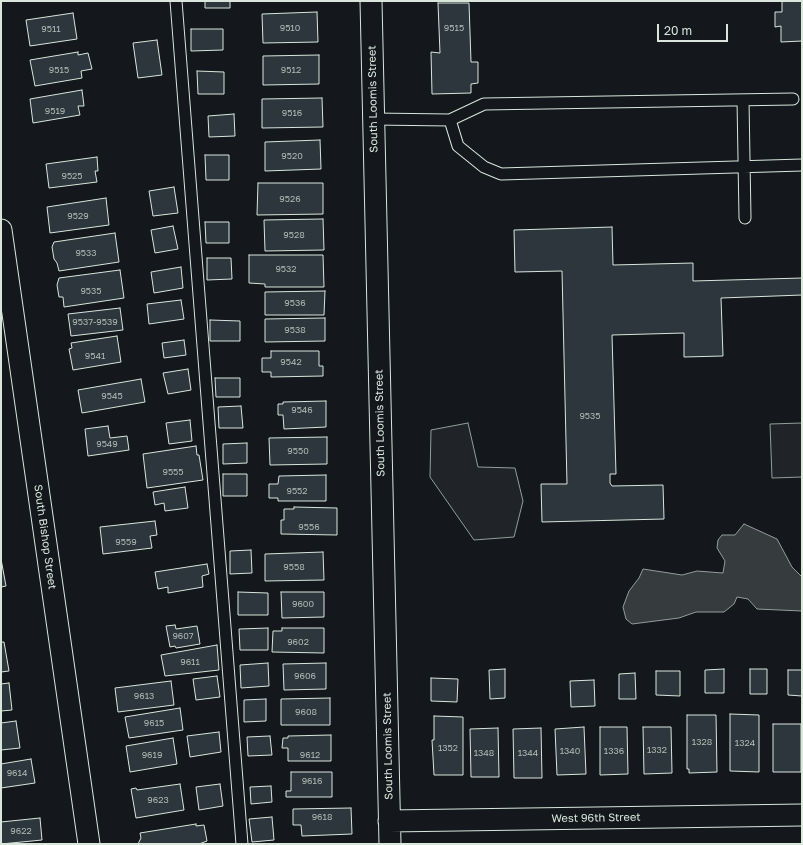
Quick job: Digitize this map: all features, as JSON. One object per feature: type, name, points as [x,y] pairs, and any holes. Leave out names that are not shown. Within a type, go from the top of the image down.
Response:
[{"type":"street","name":"South Loomis Street","points":[[371,1],[390,844]]},
{"type":"street","name":"South Bishop Street","points":[[1,230],[89,844]]},
{"type":"street","name":"West 96th Street","points":[[390,821],[802,815]]},
{"type":"lane","points":[[176,1],[242,844]]},
{"type":"lane","points":[[374,119],[450,120],[484,104],[793,98]]},
{"type":"lane","points":[[743,100],[745,218]]},
{"type":"lane","points":[[450,120],[458,146],[484,167],[501,174],[802,165]]},
{"type":"shaded area","points":[[468,423],[478,467],[515,468],[523,501],[514,537],[474,540],[430,477],[431,430]]},
{"type":"shaded area","points":[[802,423],[802,477],[772,478],[770,424]]},
{"type":"shaded area","points":[[744,524],[777,539],[792,567],[802,577],[802,611],[757,609],[748,599],[737,597],[734,604],[724,612],[696,612],[679,618],[632,624],[626,619],[623,607],[629,591],[639,578],[643,569],[682,575],[697,571],[723,573],[725,561],[717,548],[718,540],[722,535],[735,535]]},
{"type":"building","points":[[205,1],[230,1],[230,8],[205,8]]},
{"type":"building","points":[[782,1],[802,1],[802,41],[781,42],[781,26],[775,27],[775,12],[782,12]]},
{"type":"building","points":[[438,3],[469,3],[471,62],[478,62],[478,83],[471,84],[471,93],[432,94],[431,52],[440,53]]},
{"type":"building","points":[[317,12],[318,42],[263,43],[262,14]]},
{"type":"building","points":[[73,13],[77,39],[30,46],[26,20]]},
{"type":"building","points":[[191,29],[223,29],[223,50],[191,51]]},
{"type":"building","points":[[157,40],[162,75],[138,78],[133,43]]},
{"type":"building","points":[[78,52],[78,55],[88,53],[92,69],[81,71],[82,78],[35,86],[30,60]]},
{"type":"building","points":[[319,55],[319,84],[263,85],[263,56]]},
{"type":"building","points":[[197,71],[224,72],[224,94],[198,94]]},
{"type":"building","points":[[82,90],[84,106],[78,106],[80,115],[33,123],[30,99]]},
{"type":"building","points":[[322,98],[323,127],[262,128],[262,99]]},
{"type":"building","points":[[234,114],[235,136],[209,137],[208,116]]},
{"type":"building","points":[[320,140],[321,169],[265,171],[265,142]]},
{"type":"building","points":[[205,155],[229,155],[229,180],[206,180]]},
{"type":"building","points":[[97,157],[98,171],[95,171],[97,182],[49,188],[46,164]]},
{"type":"building","points":[[258,183],[323,183],[323,214],[257,215]]},
{"type":"building","points":[[174,187],[178,213],[153,216],[149,191]]},
{"type":"building","points":[[106,198],[109,225],[50,233],[47,207]]},
{"type":"building","points":[[323,219],[324,250],[265,251],[264,220]]},
{"type":"building","points":[[205,222],[229,222],[229,243],[206,243]]},
{"type":"building","points":[[173,226],[178,249],[155,253],[151,230]]},
{"type":"building","points":[[612,227],[613,265],[693,263],[693,281],[802,278],[802,295],[721,298],[723,356],[684,357],[684,333],[612,335],[616,474],[610,474],[610,483],[612,486],[663,485],[664,519],[542,522],[541,484],[567,484],[562,271],[515,272],[514,230]]},
{"type":"building","points":[[115,233],[119,262],[59,271],[57,263],[54,259],[52,247],[54,242]]},
{"type":"building","points":[[249,255],[323,255],[324,287],[265,287],[265,284],[249,283]]},
{"type":"building","points":[[207,258],[231,258],[232,279],[207,280]]},
{"type":"building","points":[[181,267],[183,288],[154,293],[151,272]]},
{"type":"building","points":[[120,270],[124,298],[64,307],[63,297],[59,297],[57,285],[59,278]]},
{"type":"building","points":[[325,291],[324,315],[265,315],[265,292]]},
{"type":"building","points":[[181,300],[184,319],[149,324],[147,304]]},
{"type":"building","points":[[120,308],[123,330],[71,336],[68,314]]},
{"type":"building","points":[[325,318],[325,341],[265,342],[265,319]]},
{"type":"building","points":[[210,320],[240,321],[240,341],[210,341]]},
{"type":"building","points":[[117,336],[121,362],[73,370],[69,349],[72,348],[71,343]]},
{"type":"building","points":[[184,340],[186,355],[164,358],[162,343]]},
{"type":"building","points":[[271,351],[319,351],[319,366],[323,366],[323,376],[271,377],[271,372],[262,372],[262,358],[271,358]]},
{"type":"building","points":[[188,369],[191,390],[168,394],[163,373]]},
{"type":"building","points":[[215,378],[240,378],[240,397],[216,397]]},
{"type":"building","points":[[141,379],[145,402],[82,413],[78,390]]},
{"type":"building","points":[[326,401],[326,427],[284,429],[283,415],[278,415],[278,404],[283,404],[283,402]]},
{"type":"building","points":[[241,406],[243,428],[219,428],[218,407]]},
{"type":"building","points":[[190,420],[192,441],[169,444],[166,423]]},
{"type":"building","points":[[108,426],[110,438],[127,436],[129,450],[88,456],[85,429]]},
{"type":"building","points":[[327,437],[327,464],[270,465],[269,438]]},
{"type":"building","points":[[247,443],[247,463],[223,464],[223,444]]},
{"type":"building","points":[[196,446],[203,480],[147,488],[143,454]]},
{"type":"building","points":[[223,474],[247,474],[247,496],[223,496]]},
{"type":"building","points":[[326,475],[326,501],[278,501],[278,498],[269,498],[269,484],[278,484],[279,476]]},
{"type":"building","points":[[185,487],[188,508],[165,511],[164,503],[155,505],[153,492]]},
{"type":"building","points":[[294,507],[337,508],[337,535],[281,534],[281,520],[284,520],[284,509],[294,509]]},
{"type":"building","points":[[155,521],[157,535],[150,536],[152,548],[103,554],[100,527]]},
{"type":"building","points":[[251,550],[252,573],[230,574],[230,551]]},
{"type":"building","points":[[323,552],[324,580],[265,581],[265,554]]},
{"type":"building","points":[[1,559],[6,586],[1,587]]},
{"type":"building","points":[[207,564],[209,574],[202,576],[203,587],[168,593],[168,587],[158,589],[155,572]]},
{"type":"building","points":[[238,592],[268,593],[268,615],[238,615]]},
{"type":"building","points":[[281,592],[324,592],[324,617],[282,618]]},
{"type":"building","points":[[175,625],[176,629],[197,626],[200,644],[176,648],[175,646],[170,647],[166,626]]},
{"type":"building","points":[[268,628],[268,650],[240,650],[239,629]]},
{"type":"building","points":[[282,628],[324,628],[324,653],[272,652],[273,631],[282,631]]},
{"type":"building","points":[[1,642],[4,642],[9,671],[1,672]]},
{"type":"building","points":[[217,645],[219,670],[165,676],[161,655]]},
{"type":"building","points":[[268,663],[269,686],[241,688],[240,665]]},
{"type":"building","points":[[326,663],[326,689],[284,690],[283,664]]},
{"type":"building","points":[[505,669],[505,698],[490,699],[489,670]]},
{"type":"building","points":[[724,669],[724,693],[705,693],[705,670]]},
{"type":"building","points":[[750,669],[767,669],[767,694],[750,694]]},
{"type":"building","points":[[788,670],[802,670],[802,696],[788,695]]},
{"type":"building","points":[[656,671],[680,671],[680,696],[656,695]]},
{"type":"building","points":[[635,673],[636,699],[619,699],[619,674]]},
{"type":"building","points":[[217,676],[220,697],[196,700],[193,679]]},
{"type":"building","points":[[431,678],[458,679],[457,702],[431,701]]},
{"type":"building","points":[[594,680],[595,706],[571,707],[570,681]]},
{"type":"building","points":[[171,681],[174,705],[118,712],[115,688]]},
{"type":"building","points":[[9,683],[12,710],[1,711],[1,684]]},
{"type":"building","points":[[330,698],[330,725],[281,725],[281,699]]},
{"type":"building","points":[[266,699],[266,721],[244,722],[244,700]]},
{"type":"building","points":[[180,708],[183,730],[129,738],[125,717]]},
{"type":"building","points":[[730,714],[759,715],[759,772],[730,771]]},
{"type":"building","points":[[687,715],[716,715],[717,772],[689,773],[689,769],[687,769]]},
{"type":"building","points":[[434,716],[463,717],[463,775],[434,775],[432,740],[434,740]]},
{"type":"building","points":[[16,721],[20,748],[1,750],[1,723]]},
{"type":"building","points":[[773,724],[801,724],[801,772],[773,772]]},
{"type":"building","points":[[584,727],[586,774],[557,775],[555,729]]},
{"type":"building","points":[[600,727],[627,727],[628,774],[600,775]]},
{"type":"building","points":[[643,727],[671,727],[672,773],[644,774]]},
{"type":"building","points":[[498,728],[499,777],[471,777],[470,729]]},
{"type":"building","points":[[541,728],[542,778],[514,778],[513,729]]},
{"type":"building","points":[[219,732],[221,752],[190,757],[187,736]]},
{"type":"building","points":[[331,735],[331,761],[288,761],[288,748],[282,748],[283,738],[288,738],[288,736]]},
{"type":"building","points":[[270,736],[272,755],[248,756],[247,737]]},
{"type":"building","points":[[173,738],[177,764],[130,772],[126,746]]},
{"type":"building","points":[[31,759],[35,783],[1,788],[1,764]]},
{"type":"building","points":[[291,772],[332,772],[332,797],[286,797],[286,791],[291,791]]},
{"type":"building","points":[[180,784],[184,810],[136,818],[131,789],[136,788],[137,790]]},
{"type":"building","points":[[220,784],[223,806],[199,810],[196,787]]},
{"type":"building","points":[[271,786],[272,802],[251,804],[250,787]]},
{"type":"building","points":[[351,808],[352,834],[302,836],[301,825],[293,825],[293,809]]},
{"type":"building","points":[[272,817],[274,840],[252,842],[249,819]]},
{"type":"building","points":[[40,818],[42,840],[1,844],[1,822]]},
{"type":"building","points":[[196,824],[196,826],[204,825],[207,841],[199,844],[138,844],[141,838],[140,833]]}]
